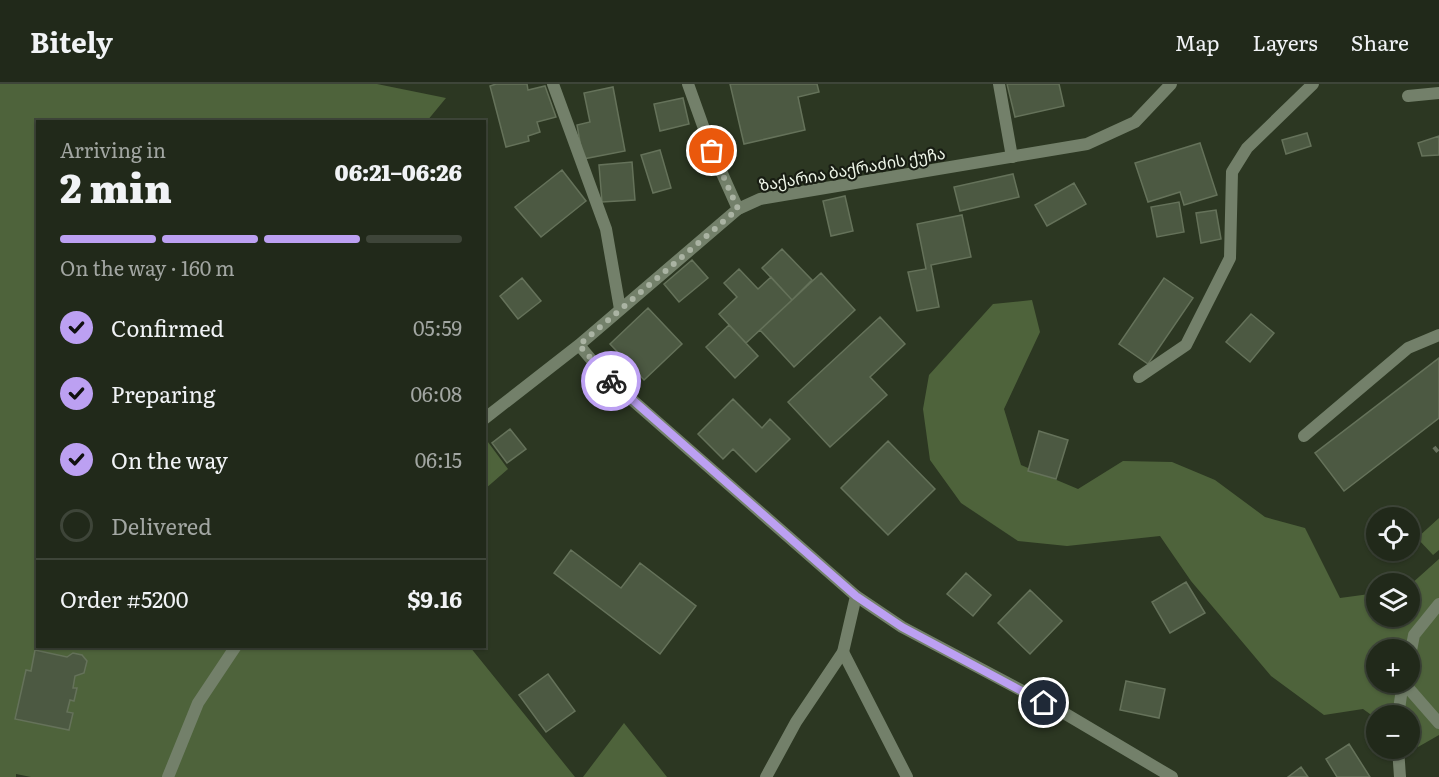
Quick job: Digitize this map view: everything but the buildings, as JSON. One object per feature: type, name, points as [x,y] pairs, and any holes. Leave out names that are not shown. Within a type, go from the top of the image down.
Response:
[{"type":"street","points":[[553,84],[606,229],[620,309]]},
{"type":"street","points":[[688,84],[712,151],[738,209]]},
{"type":"street","points":[[999,84],[1012,157]]},
{"type":"street","name":"ზაქარია ბაქრაძის ქუჩა","points":[[486,417],[579,345],[738,209],[760,199],[1087,144],[1135,122],[1171,84]]},
{"type":"street","points":[[1139,377],[1186,345],[1230,258],[1232,172],[1246,148],[1313,84]]},
{"type":"street","points":[[1408,96],[1439,93]]},
{"type":"street","points":[[1304,436],[1408,348],[1439,335]]},
{"type":"street","points":[[579,345],[606,377],[856,596],[902,627],[1064,713],[1172,777]]},
{"type":"street","points":[[766,777],[796,722],[843,652],[856,596]]},
{"type":"street","points":[[1413,639],[1439,604]]},
{"type":"street","points":[[168,777],[198,703],[236,648]]},
{"type":"street","points":[[843,652],[907,777]]},
{"type":"street","points":[[1413,693],[1439,723]]},
{"type":"street","points":[[1399,759],[1400,777]]},
{"type":"path","points":[[1434,447],[1439,453]]},
{"type":"green space","points":[[0,84],[377,84],[446,98],[428,120],[36,120],[36,648],[471,648],[575,777],[31,777],[16,774],[16,777],[0,777]]},
{"type":"green space","points":[[1032,300],[1040,332],[1004,409],[1021,465],[1078,489],[1123,461],[1172,462],[1215,480],[1265,517],[1305,528],[1340,598],[1366,594],[1366,627],[1420,627],[1420,576],[1439,559],[1439,735],[1420,746],[1420,705],[1366,705],[1366,711],[1363,709],[1324,715],[1271,676],[1191,581],[1160,536],[1067,546],[1018,541],[961,503],[930,460],[923,409],[929,375],[993,304]]},
{"type":"green space","points":[[486,439],[508,469],[486,488]]},
{"type":"green space","points":[[1439,518],[1439,550],[1433,555],[1420,541],[1420,535]]},
{"type":"green space","points":[[624,723],[667,777],[583,777]]},
{"type":"way so far","points":[[611,381],[579,345],[738,209],[712,151]]},
{"type":"route","points":[[611,381],[730,483],[856,596],[902,627],[1044,703]]}]
